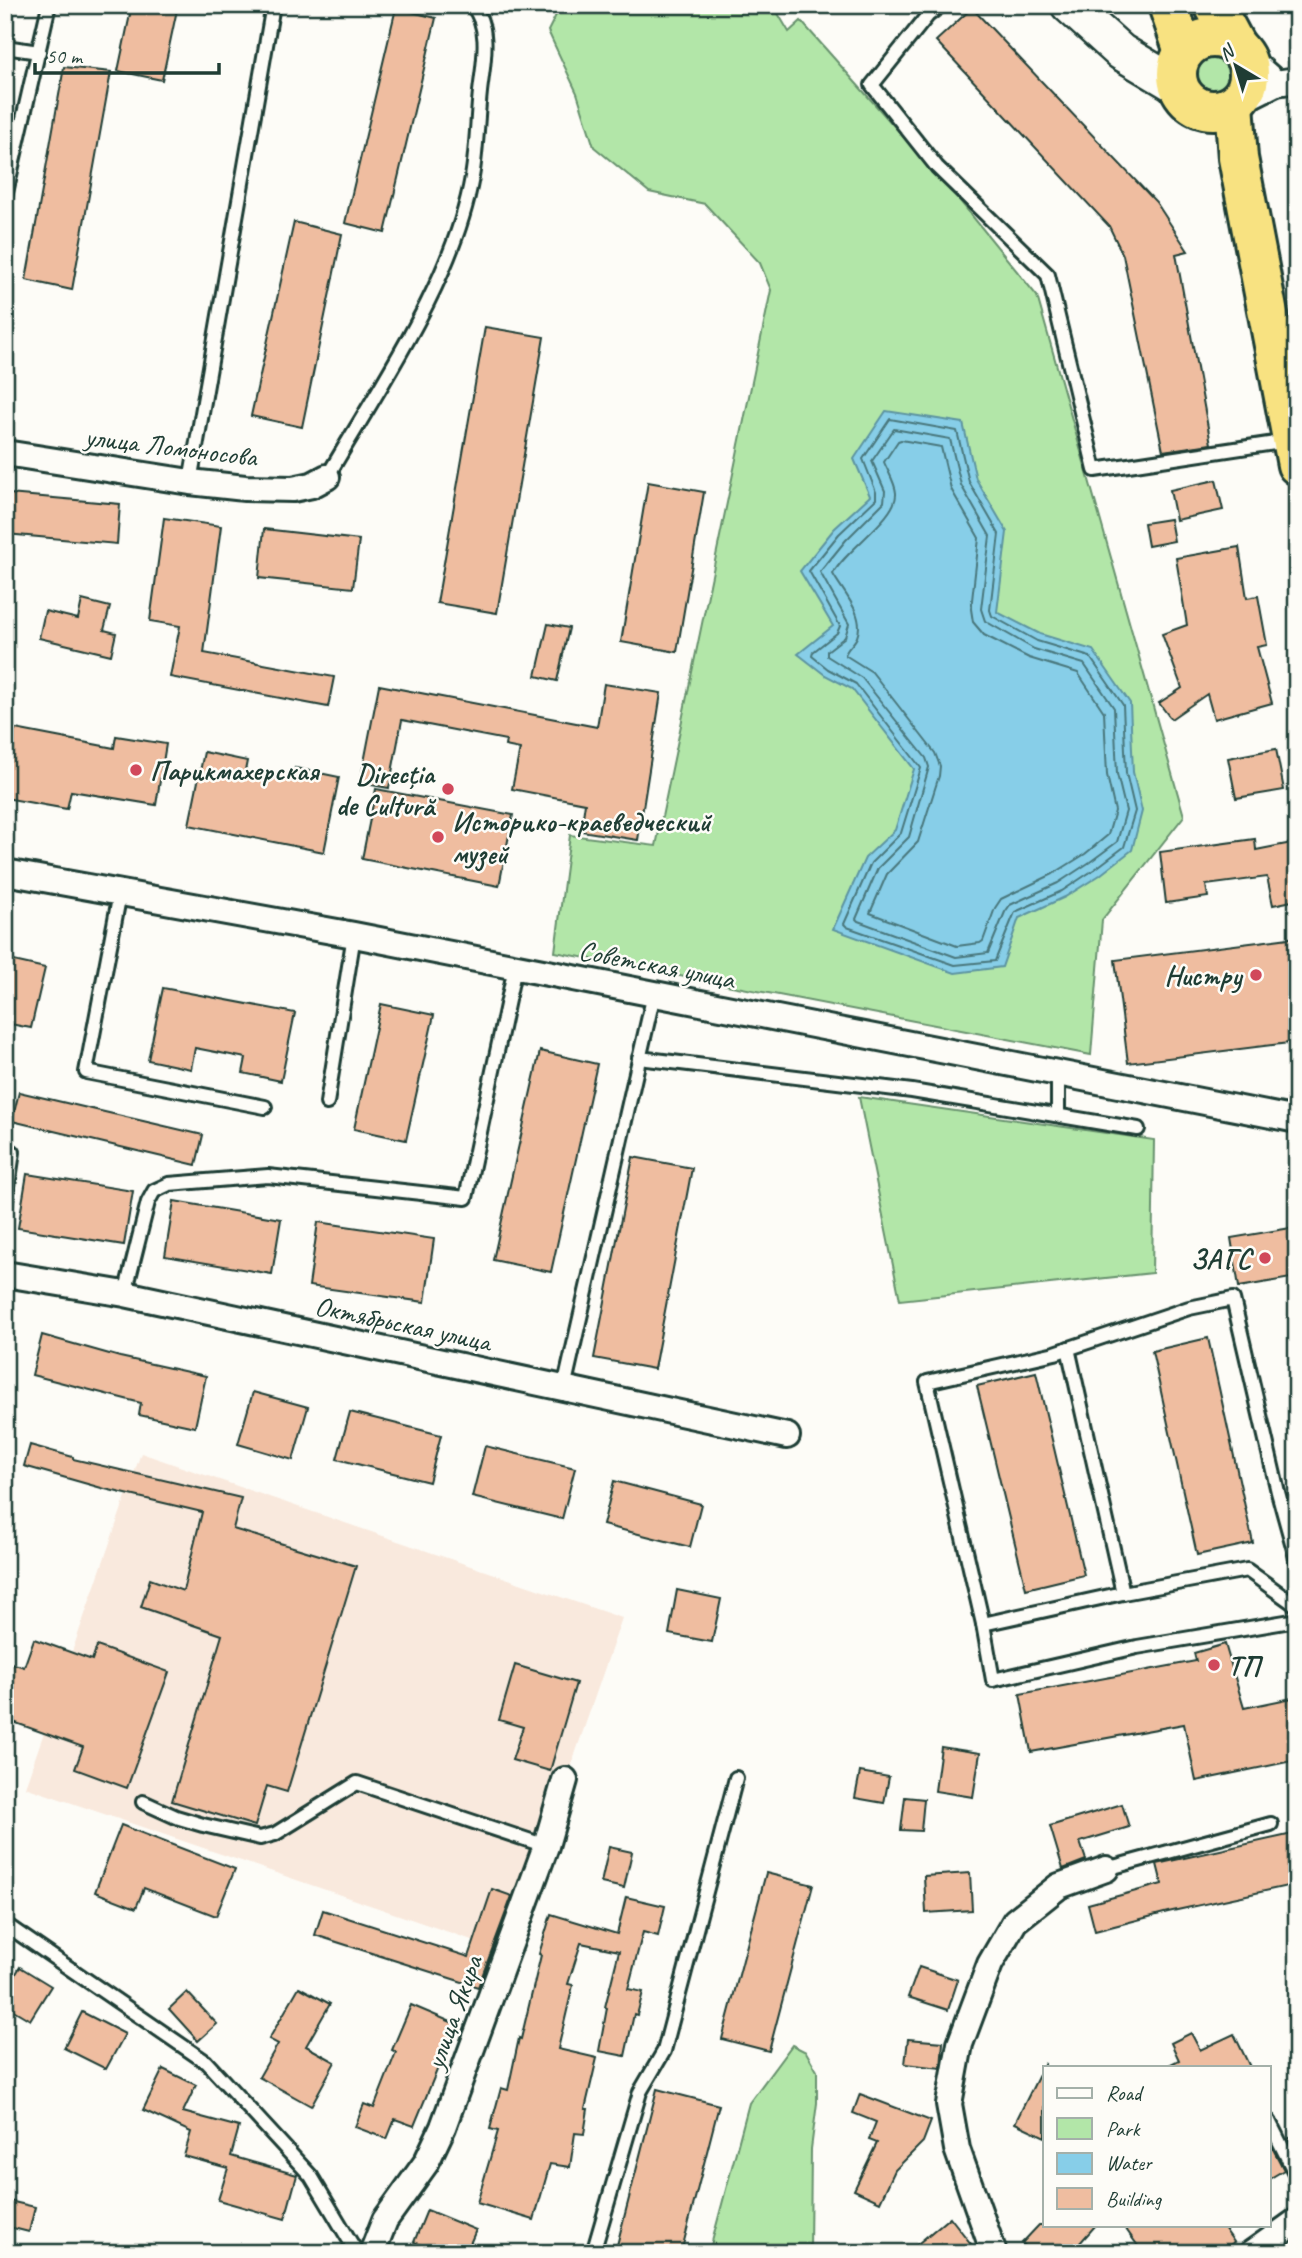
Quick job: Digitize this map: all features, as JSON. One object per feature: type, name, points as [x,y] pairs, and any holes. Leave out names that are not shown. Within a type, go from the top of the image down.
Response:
[{"type":"highway","points":[[1168,5],[1190,103],[1221,107],[1242,96],[1250,75],[1240,50],[1214,5]]},
{"type":"highway","points":[[1181,69],[1192,44],[1203,39],[1226,40],[1240,50]]},
{"type":"highway","points":[[1221,107],[1238,158],[1294,453]]},
{"type":"street","points":[[1069,5],[1121,52],[1181,69]]},
{"type":"street","points":[[1240,50],[1286,82]]},
{"type":"street","points":[[1221,107],[1286,82]]},
{"type":"street","name":"улица Ломоносова","points":[[5,453],[190,482],[293,489],[312,485],[327,477]]},
{"type":"street","name":"Советская улица","points":[[5,872],[354,936],[1297,1120]]},
{"type":"street","name":"Октябрьская улица","points":[[5,1274],[125,1294],[787,1436]]},
{"type":"street","name":"улица Якира","points":[[372,2253],[385,2220],[426,2163],[443,2127],[546,1846],[565,1780]]},
{"type":"street","points":[[994,2253],[957,2149],[949,2104],[960,2044],[990,1964],[1015,1920],[1059,1886],[1106,1869]]},
{"type":"street","points":[[1252,2253],[1297,2221]]},
{"type":"lane","points":[[5,197],[49,5]]},
{"type":"lane","points":[[190,482],[273,5]]},
{"type":"lane","points":[[327,477],[424,310],[453,244],[472,178],[485,40],[479,13],[472,5]]},
{"type":"lane","points":[[941,5],[929,15],[872,85],[937,167],[1048,275],[1095,470],[1294,453]]},
{"type":"lane","points":[[5,47],[39,52]]},
{"type":"lane","points":[[120,893],[86,1072],[265,1107]]},
{"type":"lane","points":[[327,1103],[354,936]]},
{"type":"lane","points":[[125,1294],[148,1202],[154,1191],[169,1184],[268,1176],[466,1198],[515,967]]},
{"type":"lane","points":[[564,1388],[654,994]]},
{"type":"lane","points":[[639,1058],[912,1091],[1138,1129]]},
{"type":"lane","points":[[1058,1073],[1058,1115]]},
{"type":"lane","points":[[5,1151],[13,1152],[5,1207]]},
{"type":"lane","points":[[1297,1561],[1278,1493],[1233,1300],[1189,1308],[1068,1348],[927,1382],[983,1624],[993,1680],[1137,1647],[1297,1620]]},
{"type":"lane","points":[[1068,1348],[1123,1593]]},
{"type":"lane","points":[[983,1624],[1123,1593],[1247,1570],[1297,1606]]},
{"type":"lane","points":[[593,2253],[640,2092],[664,2051],[736,1778]]},
{"type":"lane","points":[[143,1802],[176,1817],[260,1838],[275,1834],[357,1783],[546,1846]]},
{"type":"lane","points":[[1106,1869],[1271,1824]]},
{"type":"lane","points":[[5,1924],[206,2062],[310,2176],[357,2253]]},
{"type":"lane","points":[[1270,2123],[1297,2177]]},
{"type":"shaded area","points":[[141,1453],[622,1618],[507,1952],[25,1787]]},
{"type":"green space","points":[[561,5],[773,5],[789,32],[801,21],[956,196],[1037,296],[1184,816],[1102,920],[1091,1055],[555,952],[570,835],[656,846],[771,290],[760,263],[705,204],[649,192],[594,147],[577,93],[548,31]]},
{"type":"green space","points":[[1212,59],[1224,64],[1229,76],[1224,88],[1212,93],[1200,88],[1195,76],[1200,64]]},
{"type":"green space","points":[[859,1097],[1154,1140],[1152,1273],[900,1300]]},
{"type":"green space","points":[[792,2045],[806,2052],[817,2071],[817,2103],[811,2149],[810,2253],[709,2253],[749,2103]]},
{"type":"water","points":[[886,411],[963,423],[976,479],[1007,532],[997,612],[1040,634],[1093,650],[1130,703],[1133,772],[1142,811],[1132,850],[1065,897],[1019,918],[1002,967],[955,973],[833,929],[865,858],[895,830],[914,769],[852,689],[825,675],[798,654],[833,626],[800,571],[834,529],[870,496],[854,459]]},
{"type":"building","points":[[132,5],[178,5],[162,80],[118,71]]},
{"type":"building","points":[[396,8],[436,18],[385,233],[345,223]]},
{"type":"building","points":[[972,8],[1156,202],[1188,251],[1176,254],[1211,444],[1163,451],[1123,255],[1109,226],[936,41]]},
{"type":"building","points":[[64,67],[111,72],[72,290],[26,280]]},
{"type":"building","points":[[294,222],[342,234],[302,427],[251,416]]},
{"type":"building","points":[[485,327],[544,337],[497,613],[437,603]]},
{"type":"building","points":[[1216,480],[1223,510],[1176,520],[1170,490]]},
{"type":"building","points":[[648,482],[704,492],[677,652],[621,642]]},
{"type":"building","points":[[9,494],[120,504],[117,544],[6,534]]},
{"type":"building","points":[[164,518],[221,526],[204,653],[334,677],[328,707],[170,677],[180,626],[150,621]]},
{"type":"building","points":[[1170,519],[1174,541],[1148,546],[1144,523]]},
{"type":"building","points":[[264,529],[359,540],[353,588],[259,578]]},
{"type":"building","points":[[1239,547],[1247,598],[1258,596],[1267,645],[1257,647],[1272,703],[1214,719],[1207,694],[1171,719],[1159,703],[1182,688],[1162,634],[1187,625],[1176,558]]},
{"type":"building","points":[[82,600],[110,607],[104,630],[116,633],[111,655],[39,638],[45,611],[78,619]]},
{"type":"building","points":[[548,624],[569,628],[557,681],[536,676]]},
{"type":"building","points":[[604,684],[661,693],[638,840],[581,831],[585,803],[512,789],[520,749],[505,746],[506,740],[402,720],[389,788],[360,783],[379,685],[597,727]]},
{"type":"building","points":[[5,727],[114,748],[116,736],[166,744],[156,805],[71,791],[67,809],[5,798]]},
{"type":"building","points":[[1276,749],[1284,790],[1236,798],[1228,758]]},
{"type":"building","points":[[204,752],[247,761],[245,771],[292,781],[295,768],[339,777],[324,852],[189,825]]},
{"type":"building","name":"Историко-краеведческий музей","points":[[376,789],[513,815],[499,886],[362,859]]},
{"type":"building","points":[[1255,839],[1256,850],[1297,842],[1297,900],[1273,905],[1267,877],[1206,885],[1208,897],[1166,903],[1160,852]]},
{"type":"building","points":[[1297,937],[1297,1042],[1128,1063],[1115,960]]},
{"type":"building","points":[[5,959],[45,968],[31,1028],[5,1023]]},
{"type":"building","points":[[163,988],[295,1013],[281,1081],[243,1073],[246,1058],[195,1048],[191,1069],[148,1060]]},
{"type":"building","points":[[381,1004],[434,1015],[406,1140],[354,1129]]},
{"type":"building","points":[[540,1051],[597,1064],[551,1272],[493,1260]]},
{"type":"building","points":[[19,1092],[203,1135],[196,1165],[12,1121]]},
{"type":"building","points":[[633,1157],[692,1168],[654,1369],[594,1358]]},
{"type":"building","points":[[27,1174],[133,1191],[124,1245],[18,1228]]},
{"type":"building","points":[[174,1201],[281,1219],[272,1274],[165,1256]]},
{"type":"building","points":[[318,1222],[434,1239],[425,1302],[309,1286]]},
{"type":"building","name":"ЗАГС","points":[[1297,1227],[1297,1277],[1239,1287],[1231,1238]]},
{"type":"building","points":[[42,1335],[120,1357],[206,1376],[195,1427],[139,1415],[141,1403],[32,1375]]},
{"type":"building","points":[[1208,1338],[1253,1543],[1197,1555],[1152,1351]]},
{"type":"building","points":[[1036,1372],[1084,1575],[1026,1589],[977,1386]]},
{"type":"building","points":[[253,1392],[308,1407],[293,1460],[238,1444]]},
{"type":"building","points":[[350,1412],[441,1435],[429,1482],[337,1459]]},
{"type":"building","points":[[30,1445],[73,1459],[241,1498],[233,1529],[356,1566],[287,1792],[267,1786],[255,1826],[172,1801],[222,1635],[141,1607],[150,1579],[183,1591],[202,1512],[24,1466]]},
{"type":"building","points":[[485,1446],[575,1468],[562,1519],[472,1497]]},
{"type":"building","points":[[614,1481],[701,1504],[690,1547],[603,1525]]},
{"type":"building","points":[[677,1590],[721,1599],[712,1642],[669,1634]]},
{"type":"building","points":[[34,1639],[92,1660],[97,1646],[169,1672],[127,1788],[75,1769],[83,1747],[5,1719],[5,1661],[24,1667]]},
{"type":"building","points":[[1225,1644],[1244,1708],[1297,1697],[1297,1760],[1196,1781],[1184,1724],[1031,1752],[1020,1694],[1196,1661],[1194,1653]]},
{"type":"building","points":[[515,1665],[576,1683],[550,1771],[512,1760],[523,1727],[499,1720]]},
{"type":"building","points":[[941,1747],[980,1753],[973,1797],[935,1791]]},
{"type":"building","points":[[860,1772],[889,1777],[884,1803],[855,1798]]},
{"type":"building","points":[[905,1797],[924,1799],[921,1831],[901,1830]]},
{"type":"building","points":[[1122,1804],[1129,1827],[1080,1842],[1086,1860],[1063,1869],[1050,1826]]},
{"type":"building","points":[[121,1825],[235,1869],[216,1916],[144,1888],[136,1908],[95,1892]]},
{"type":"building","points":[[1297,1833],[1297,1884],[1095,1931],[1088,1904],[1162,1884],[1157,1864]]},
{"type":"building","points":[[609,1847],[632,1852],[624,1888],[601,1883]]},
{"type":"building","points":[[766,1873],[813,1885],[769,2051],[722,2039]]},
{"type":"building","points":[[970,1873],[972,1910],[926,1913],[924,1876]]},
{"type":"building","points":[[492,1889],[512,1896],[478,1987],[315,1935],[323,1910],[469,1957]]},
{"type":"building","points":[[626,1897],[665,1906],[658,1936],[643,1932],[628,1989],[643,1992],[637,2015],[634,2014],[625,2056],[599,2051],[607,2008],[605,2007],[619,1951],[581,1943],[568,1984],[573,1985],[558,2049],[597,2058],[585,2109],[588,2109],[584,2134],[575,2133],[570,2167],[550,2164],[534,2220],[477,2203],[498,2131],[490,2129],[501,2088],[508,2090],[541,1955],[539,1954],[551,1914],[617,1934]]},
{"type":"building","points":[[20,1967],[51,1986],[30,2020],[5,2005],[5,1992]]},
{"type":"building","points":[[919,1967],[958,1980],[948,2010],[908,1997]]},
{"type":"building","points":[[299,1987],[330,2004],[306,2046],[335,2062],[311,2106],[259,2077],[278,2044],[269,2039]]},
{"type":"building","points":[[187,1992],[217,2024],[198,2041],[169,2009]]},
{"type":"building","points":[[411,2005],[456,2024],[414,2126],[395,2119],[387,2139],[355,2127],[364,2104],[374,2108],[396,2052],[392,2050]]},
{"type":"building","points":[[82,2012],[125,2034],[106,2069],[64,2048]]},
{"type":"building","points":[[1191,2033],[1200,2050],[1234,2034],[1250,2066],[1167,2066],[1179,2060],[1171,2043]]},
{"type":"building","points":[[908,2039],[943,2042],[941,2068],[905,2064]]},
{"type":"building","points":[[1043,2067],[1043,2136],[1015,2123]]},
{"type":"building","points":[[163,2069],[196,2085],[183,2112],[239,2127],[231,2156],[297,2175],[285,2219],[218,2200],[228,2168],[184,2156],[191,2132],[143,2110]]},
{"type":"building","points":[[657,2089],[719,2105],[681,2253],[615,2253]]},
{"type":"building","points":[[860,2094],[931,2121],[923,2142],[895,2170],[880,2202],[854,2190],[877,2143],[869,2140],[876,2122],[853,2113]]},
{"type":"building","points":[[1297,2134],[1297,2157],[1288,2139]]},
{"type":"building","points":[[1272,2147],[1284,2170],[1270,2178]]},
{"type":"building","points":[[5,2200],[35,2207],[29,2232],[5,2226]]},
{"type":"building","points":[[427,2210],[476,2230],[466,2253],[440,2253],[414,2242]]},
{"type":"building","points":[[950,2217],[978,2253],[907,2253]]},
{"type":"building","points":[[1039,2225],[1095,2226],[1071,2253],[1033,2253],[1022,2243]]},
{"type":"building","points":[[1124,2226],[1223,2226],[1234,2242],[1219,2253],[1143,2253]]},
{"type":"place","name":"Парикмахерская","points":[[136,770]]},
{"type":"place","name":"Direcția de Cultură","points":[[448,789]]},
{"type":"place","name":"Историко-краеведческий музей","points":[[438,837]]},
{"type":"place","name":"Нистру","points":[[1256,975]]},
{"type":"place","name":"ЗАГС","points":[[1265,1258]]},
{"type":"place","name":"ТП","points":[[1214,1665]]}]
